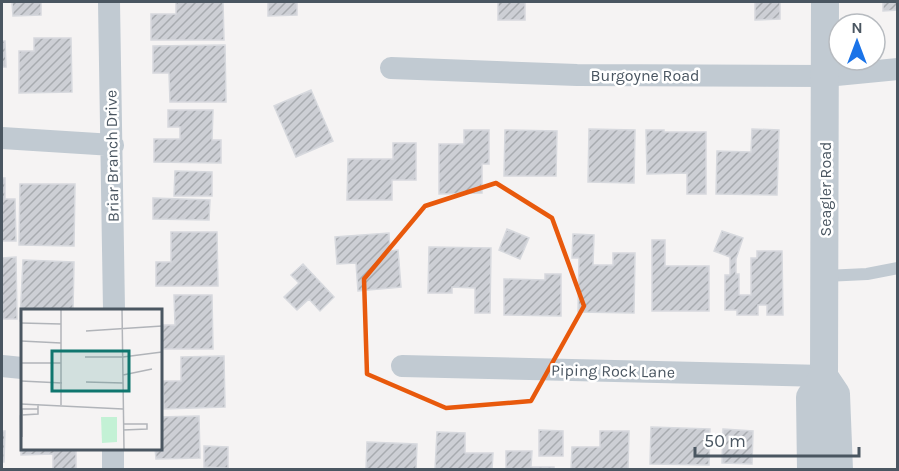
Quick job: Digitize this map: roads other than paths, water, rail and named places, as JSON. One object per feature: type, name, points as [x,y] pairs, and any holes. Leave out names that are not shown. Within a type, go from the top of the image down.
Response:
[{"type":"street","name":"Briar Branch Drive","points":[[109,2],[114,309]]},
{"type":"street","name":"Seagler Road","points":[[811,470],[810,397],[824,376],[825,2]]},
{"type":"street","name":"Burgoyne Road","points":[[391,68],[578,75],[826,76],[897,69]]},
{"type":"street","points":[[2,138],[113,145]]},
{"type":"street","points":[[2,366],[21,368]]},
{"type":"street","name":"Piping Rock Lane","points":[[402,366],[824,376]]},
{"type":"street","name":"Seagler Road","points":[[824,376],[836,394],[839,470]]},
{"type":"street","points":[[113,450],[113,470]]},
{"type":"lane","points":[[825,276],[867,274],[897,268]]}]
